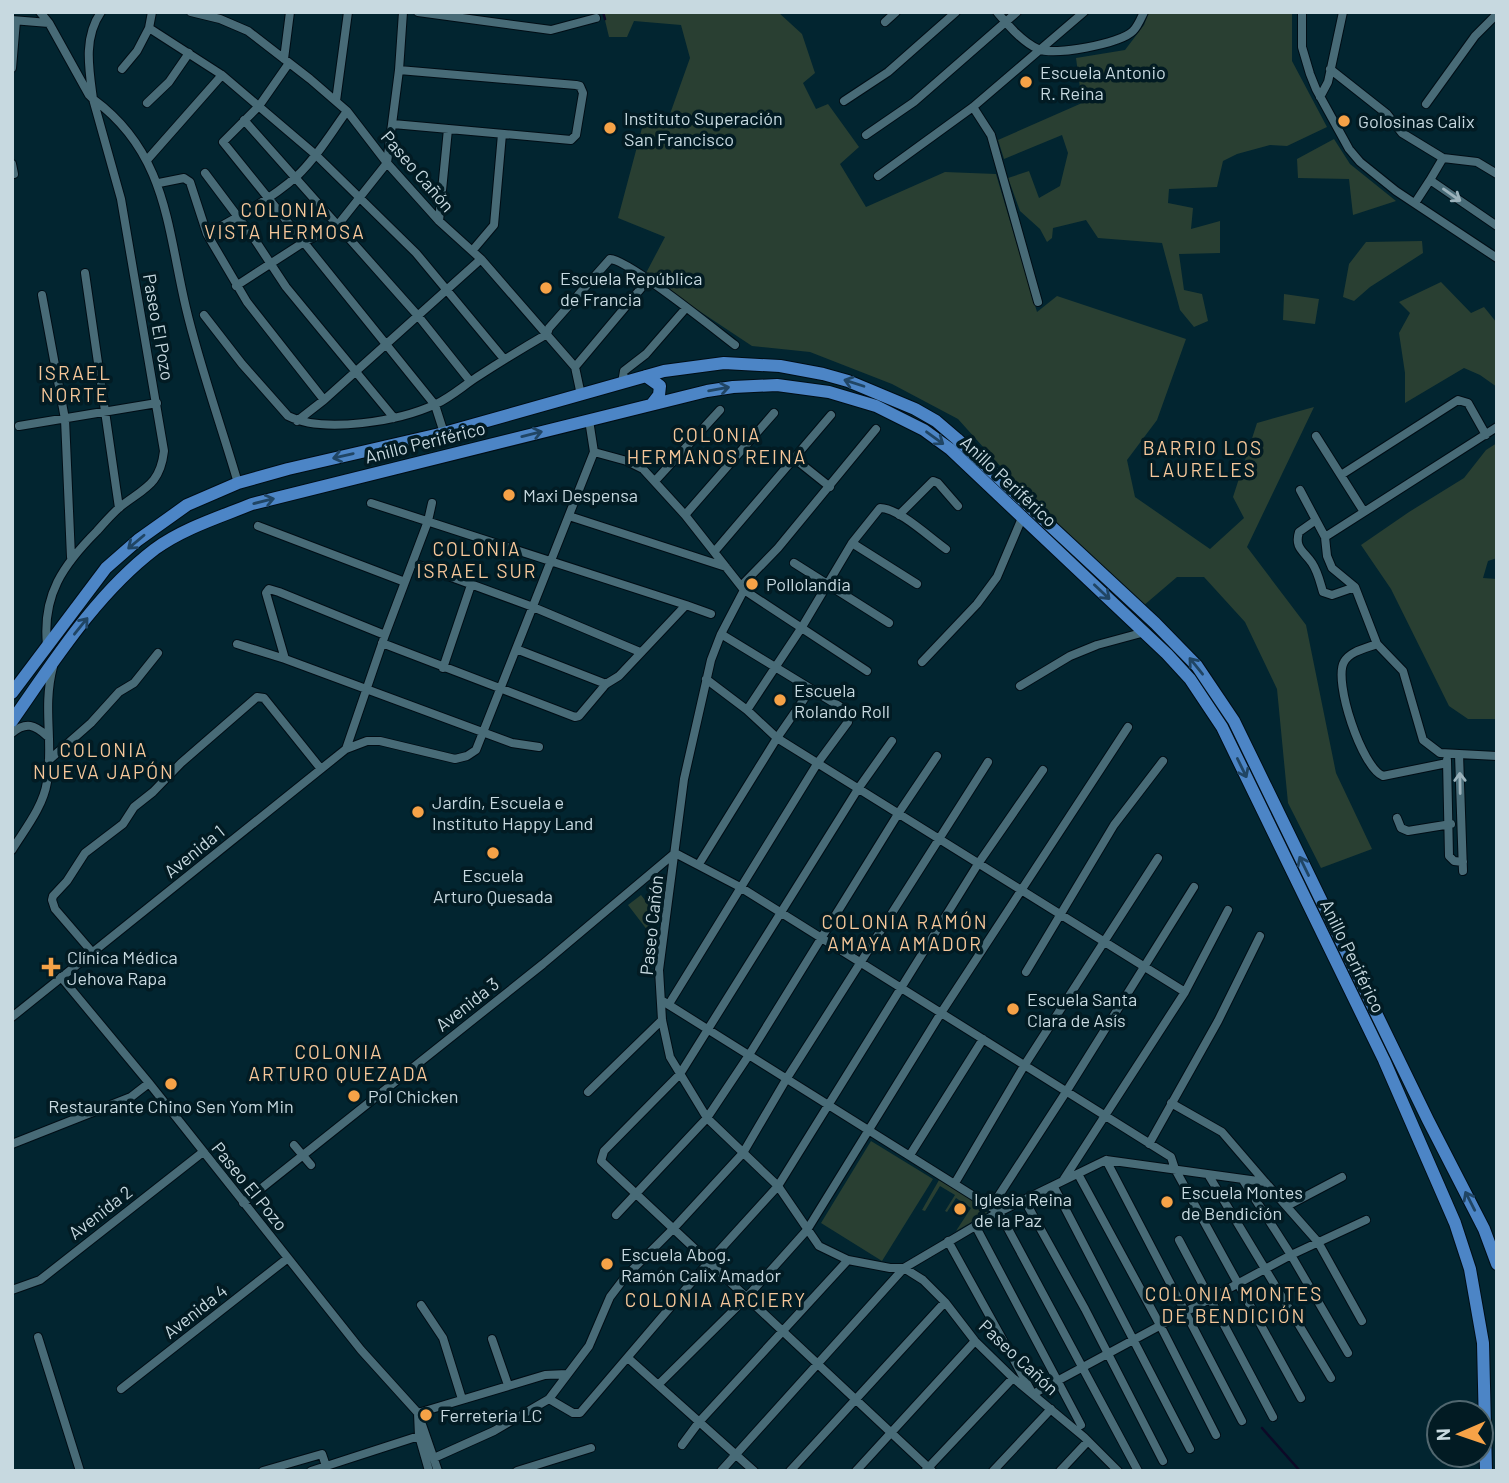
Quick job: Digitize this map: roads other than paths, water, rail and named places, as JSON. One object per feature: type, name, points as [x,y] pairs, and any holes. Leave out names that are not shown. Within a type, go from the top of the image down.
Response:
[{"type":"highway","name":"Anillo Periférico","points":[[12,693],[106,568],[138,540],[187,505],[238,484],[444,433],[679,368],[712,364],[780,366],[848,381],[915,409],[936,421],[989,466],[1197,666],[1234,721],[1422,1108],[1485,1229],[1497,1264]]},
{"type":"highway","points":[[646,376],[660,386],[659,395],[652,404]]},
{"type":"highway","name":"Anillo Periférico","points":[[12,721],[55,659],[117,581],[157,548],[200,524],[252,504],[707,391],[758,385],[796,386],[852,397],[924,430],[980,476],[1145,632],[1190,679],[1222,727],[1384,1060],[1455,1223],[1480,1321],[1485,1389],[1486,1471]]},
{"type":"highway","points":[[387,446],[381,456],[382,462],[392,468]]},
{"type":"highway","points":[[1485,1389],[1497,1381]]},
{"type":"street","name":"Paseo El Pozo","points":[[40,12],[93,99],[121,199],[164,450],[163,466],[156,479],[119,508],[71,557],[48,604],[45,622],[47,645]]},
{"type":"street","points":[[101,12],[92,25],[88,52],[93,99],[120,122],[147,160],[159,183],[173,233],[187,309],[238,484]]},
{"type":"street","points":[[122,69],[137,51],[149,28],[152,12]]},
{"type":"street","name":"Paseo Cañón","points":[[191,12],[220,19],[248,32],[336,101],[439,221],[481,259],[575,367],[581,395]]},
{"type":"street","points":[[290,12],[287,61],[259,106],[223,142],[435,405],[444,433]]},
{"type":"street","points":[[336,101],[348,12]]},
{"type":"street","points":[[236,286],[304,242],[337,226],[387,163],[399,70],[403,12]]},
{"type":"street","points":[[418,12],[551,30],[596,18]]},
{"type":"street","points":[[885,22],[896,12]]},
{"type":"street","points":[[844,101],[888,72],[956,12]]},
{"type":"street","points":[[997,12],[1039,50],[1082,48],[1121,39],[1132,32],[1144,12]]},
{"type":"street","points":[[866,135],[914,103],[1017,12]]},
{"type":"street","points":[[878,176],[973,107],[1084,12]]},
{"type":"street","points":[[1303,12],[1302,47],[1320,97],[1349,149],[1360,162],[1415,203],[1497,258]]},
{"type":"street","points":[[1320,97],[1328,82],[1343,12]]},
{"type":"street","points":[[1426,104],[1475,36],[1497,14]]},
{"type":"street","points":[[12,68],[14,21],[49,23]]},
{"type":"street","points":[[149,28],[222,75],[316,155],[361,198],[448,290],[504,359]]},
{"type":"street","points":[[147,103],[170,82],[189,53]]},
{"type":"street","points":[[1330,69],[1387,114],[1402,133],[1443,158],[1477,162],[1497,174]]},
{"type":"street","points":[[393,124],[574,139],[583,93],[580,86],[399,70]]},
{"type":"street","points":[[147,160],[222,75]]},
{"type":"street","points":[[973,107],[991,135],[1038,303]]},
{"type":"street","points":[[207,234],[295,178],[316,155],[346,111]]},
{"type":"street","points":[[244,120],[419,317],[470,381]]},
{"type":"street","points":[[439,221],[448,129]]},
{"type":"street","points":[[472,251],[494,225],[502,134]]},
{"type":"street","points":[[1415,203],[1443,158]]},
{"type":"street","points":[[12,164],[14,174]]},
{"type":"street","points":[[205,173],[239,216],[286,287],[394,418]]},
{"type":"street","points":[[159,183],[184,178],[190,181],[207,234],[236,286],[324,400]]},
{"type":"street","points":[[1430,180],[1497,226]]},
{"type":"street","points":[[298,421],[419,317],[481,259]]},
{"type":"street","points":[[204,315],[279,407],[298,421],[316,424],[360,423],[394,418],[435,405],[547,334],[549,328],[610,259],[618,259],[734,345]]},
{"type":"street","points":[[85,273],[119,508]]},
{"type":"street","points":[[575,367],[648,280]]},
{"type":"street","points":[[42,295],[65,419],[71,557]]},
{"type":"street","points":[[622,383],[624,371],[646,354],[686,308]]},
{"type":"street","points":[[1342,475],[1458,400],[1468,402],[1486,435]]},
{"type":"street","points":[[19,426],[157,403]]},
{"type":"street","points":[[655,481],[720,410]]},
{"type":"street","points":[[685,515],[774,413]]},
{"type":"street","points":[[715,551],[831,415]]},
{"type":"street","points":[[346,749],[367,741],[380,741],[455,759],[476,750],[594,452],[589,420]]},
{"type":"street","points":[[1325,537],[1497,427]]},
{"type":"street","name":"Paseo Cañón","points":[[876,429],[830,487],[743,587],[721,634],[706,679],[684,779],[659,970],[665,1002],[662,1020],[670,1057],[707,1118],[778,1186],[819,1246],[848,1259],[890,1268],[904,1268],[923,1280],[945,1302],[975,1341],[1118,1471]]},
{"type":"street","points":[[1316,436],[1364,512]]},
{"type":"street","points":[[594,452],[627,461],[643,469],[685,515],[743,587],[867,671]]},
{"type":"street","points":[[795,459],[830,487]]},
{"type":"street","points":[[899,515],[933,481],[938,483],[958,506]]},
{"type":"street","points":[[1300,490],[1325,537],[1327,556],[1332,568],[1355,587],[1377,644],[1403,671],[1423,740],[1447,759]]},
{"type":"street","points":[[371,503],[711,614]]},
{"type":"street","points":[[346,749],[428,521],[432,503]]},
{"type":"street","points":[[747,710],[802,627],[852,543],[880,508],[899,515],[946,549]]},
{"type":"street","points":[[569,516],[728,568]]},
{"type":"street","points":[[922,662],[977,604],[997,577],[1022,518]]},
{"type":"street","points":[[1316,520],[1299,532],[1297,542],[1312,564],[1323,592],[1332,595],[1355,587]]},
{"type":"street","points":[[258,526],[405,582]]},
{"type":"street","points":[[852,543],[917,584]]},
{"type":"street","points":[[413,563],[533,607],[640,652]]},
{"type":"street","points":[[794,563],[889,623]]},
{"type":"street","points":[[443,668],[471,585]]},
{"type":"street","points":[[285,659],[266,598],[269,589],[443,668],[575,717],[606,684],[619,676],[687,605]]},
{"type":"street","points":[[1020,686],[1070,656],[1097,645],[1145,632]]},
{"type":"street","points":[[721,634],[844,709],[849,716],[848,722],[817,764],[665,1002],[996,1209],[1138,1471]]},
{"type":"street","points":[[237,644],[285,659],[512,743],[539,747]]},
{"type":"street","points":[[1377,644],[1352,654],[1342,669],[1344,692],[1361,749],[1378,774],[1383,776],[1459,754],[1497,755]]},
{"type":"street","points":[[516,649],[606,684]]},
{"type":"street","points":[[49,760],[91,723],[119,692],[141,677],[158,653]]},
{"type":"street","points":[[12,850],[41,803],[47,784],[48,686],[55,659]]},
{"type":"street","points":[[706,679],[747,710],[777,738],[1185,992]]},
{"type":"street","points":[[699,864],[777,738],[811,689]]},
{"type":"street","points":[[92,952],[55,909],[53,896],[64,885],[85,853],[123,824],[134,807],[153,792],[190,754],[257,697],[264,698],[321,769]]},
{"type":"street","points":[[12,733],[30,725],[38,727],[47,736]]},
{"type":"street","points":[[659,1385],[747,1297],[807,1230],[941,1013],[1128,727]]},
{"type":"street","points":[[891,741],[858,789],[680,1074],[604,1151],[601,1161],[892,1433],[928,1470],[1013,1378]]},
{"type":"street","name":"Avenida 1","points":[[61,977],[346,749]]},
{"type":"street","points":[[1447,759],[1449,856],[1463,866],[1459,754]]},
{"type":"street","points":[[616,1215],[707,1118],[937,756]]},
{"type":"street","points":[[1026,972],[1114,825],[1163,761]]},
{"type":"street","points":[[434,1458],[494,1431],[549,1399],[589,1346],[610,1297],[626,1276],[743,1153],[787,1078],[988,762]]},
{"type":"street","points":[[549,1399],[573,1413],[580,1413],[708,1263],[778,1186],[978,864],[1043,770]]},
{"type":"street","points":[[1398,818],[1401,828],[1408,831],[1461,823]]},
{"type":"street","points":[[675,853],[740,887],[1174,1159],[1175,1169],[1301,1398]]},
{"type":"street","name":"Avenida 3","points":[[243,1203],[542,964],[675,853]]},
{"type":"street","points":[[955,1183],[1024,1066],[1158,858]]},
{"type":"street","points":[[721,1471],[904,1268],[976,1227],[996,1209],[1194,887]]},
{"type":"street","points":[[1063,1181],[1185,992],[1228,910]]},
{"type":"street","points":[[1149,1144],[1218,1021],[1260,936]]},
{"type":"street","name":"Paseo El Pozo","points":[[61,977],[149,1083],[361,1350],[418,1413]]},
{"type":"street","points":[[12,1017],[61,977]]},
{"type":"street","points":[[12,1004],[22,1007]]},
{"type":"street","points":[[588,1092],[662,1020]]},
{"type":"street","points":[[910,1155],[983,1039]]},
{"type":"street","points":[[12,1144],[131,1097],[149,1083]]},
{"type":"street","points":[[1171,1103],[1222,1132],[1287,1206],[1318,1242],[1362,1321]]},
{"type":"street","points":[[294,1144],[311,1165]]},
{"type":"street","name":"Avenida 2","points":[[12,1290],[40,1280],[204,1152]]},
{"type":"street","points":[[996,1209],[1025,1200],[1106,1160],[1265,1182]]},
{"type":"street","points":[[1106,1160],[1242,1421]]},
{"type":"street","points":[[1078,1174],[1160,1325],[1216,1436]]},
{"type":"street","points":[[1209,1176],[1331,1378]]},
{"type":"street","points":[[1287,1206],[1342,1177]]},
{"type":"street","points":[[1243,1180],[1292,1255],[1348,1353]]},
{"type":"street","points":[[1054,1186],[1190,1449]]},
{"type":"street","points":[[1025,1200],[1163,1461]]},
{"type":"street","points":[[948,1241],[1033,1394],[1238,1283],[1366,1220]]},
{"type":"street","points":[[976,1227],[1081,1425]]},
{"type":"street","points":[[1180,1240],[1273,1417]]},
{"type":"street","name":"Avenida 4","points":[[121,1389],[288,1258]]},
{"type":"street","points":[[682,1445],[699,1422],[848,1259]]},
{"type":"street","points":[[790,1471],[945,1302]]},
{"type":"street","points":[[421,1305],[443,1338],[462,1399]]},
{"type":"street","points":[[38,1337],[80,1471]]},
{"type":"street","points":[[492,1339],[508,1385]]},
{"type":"street","points":[[856,1471],[975,1341]]},
{"type":"street","points":[[628,1358],[754,1471]]},
{"type":"street","points":[[418,1413],[545,1375],[567,1374]]},
{"type":"street","points":[[993,1471],[1051,1409]]},
{"type":"street","points":[[418,1413],[419,1436],[429,1471]]},
{"type":"street","points":[[418,1413],[438,1471]]},
{"type":"street","points":[[311,1471],[419,1436]]},
{"type":"street","points":[[1060,1471],[1088,1441]]},
{"type":"street","points":[[517,1471],[591,1448]]},
{"type":"street","points":[[263,1471],[322,1454],[326,1466]]},
{"type":"waterway","points":[[603,12],[605,19]]},
{"type":"waterway","points":[[1262,1428],[1300,1471]]},
{"type":"place","name":"Escuela Antonio R. Reina","points":[[1026,82]]},
{"type":"place","name":"Golosinas Calix","points":[[1344,121]]},
{"type":"place","name":"Instituto Superación San Francisco","points":[[610,128]]},
{"type":"place","name":"Escuela República de Francia","points":[[546,288]]},
{"type":"place","name":"Maxi Despensa","points":[[509,495]]},
{"type":"place","name":"Pollolandia","points":[[752,584]]},
{"type":"place","name":"Escuela Rolando Roll","points":[[780,700]]},
{"type":"place","name":"Jardín, Escuela e Instituto Happy Land","points":[[418,812]]},
{"type":"place","name":"Escuela Arturo Quesada","points":[[493,853]]},
{"type":"place","name":"Clínica Médica Jehova Rapa","points":[[51,967]]},
{"type":"place","name":"Escuela Santa Clara de Asís","points":[[1013,1009]]},
{"type":"place","name":"Restaurante Chino Sen Yom Min","points":[[171,1084]]},
{"type":"place","name":"Pol Chicken","points":[[354,1096]]},
{"type":"place","name":"Escuela Montes de Bendición","points":[[1167,1202]]},
{"type":"place","name":"Iglesia Reina de la Paz","points":[[960,1209]]},
{"type":"place","name":"Escuela Abog. Ramón Calix Amador","points":[[607,1264]]},
{"type":"place","name":"Ferreteria LC","points":[[426,1415]]},
{"type":"district","name":"COLONIA VISTA HERMOSA","points":[[285,220]]},
{"type":"district","name":"ISRAEL NORTE","points":[[75,383]]},
{"type":"district","name":"COLONIA HERMANOS REINA","points":[[717,445]]},
{"type":"district","name":"BARRIO LOS LAURELES","points":[[1203,458]]},
{"type":"district","name":"COLONIA ISRAEL SUR","points":[[477,559]]},
{"type":"district","name":"COLONIA NUEVA JAPÓN","points":[[104,760]]},
{"type":"district","name":"COLONIA RAMÓN AMAYA AMADOR","points":[[905,932]]},
{"type":"district","name":"COLONIA ARTURO QUEZADA","points":[[339,1062]]},
{"type":"district","name":"COLONIA ARCIERY","points":[[716,1299]]},
{"type":"district","name":"COLONIA MONTES DE BENDICIÓN","points":[[1234,1304]]}]
